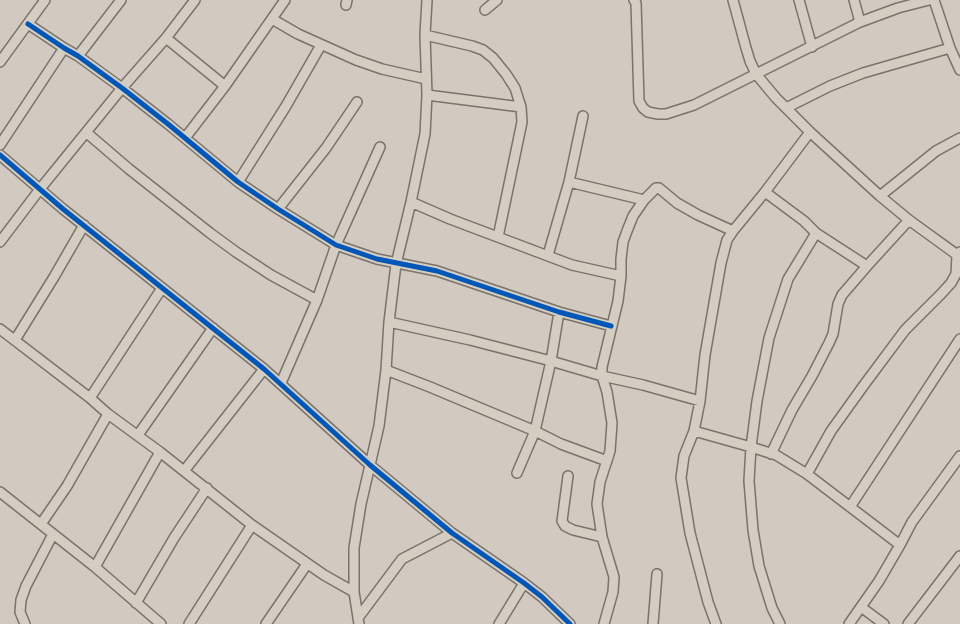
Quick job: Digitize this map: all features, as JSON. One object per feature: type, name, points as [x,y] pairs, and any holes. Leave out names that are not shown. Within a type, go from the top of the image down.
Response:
[{"type":"street","points":[[0,62],[45,0]]},
{"type":"street","points":[[78,56],[121,0]]},
{"type":"street","points":[[0,242],[40,189],[122,88],[166,38],[195,0]]},
{"type":"street","points":[[185,138],[225,86],[285,0]]},
{"type":"street","points":[[358,621],[354,592],[354,548],[361,504],[379,426],[396,264],[425,134],[427,0]]},
{"type":"street","points":[[485,10],[496,0]]},
{"type":"street","points":[[634,0],[636,3],[640,102],[648,112],[658,114],[666,114],[694,105],[898,4],[929,0]]},
{"type":"street","points":[[733,0],[746,48],[756,74],[764,85],[810,132],[880,196],[909,220],[959,254],[956,274],[951,283],[905,330],[831,431],[807,474]]},
{"type":"street","points":[[799,0],[812,47]]},
{"type":"street","points":[[854,0],[860,22]]},
{"type":"street","points":[[934,0],[950,48],[960,70]]},
{"type":"street","points":[[272,19],[321,46],[356,60],[382,69],[426,79]]},
{"type":"street","points":[[28,24],[78,56],[122,88],[238,182],[278,210],[336,244],[377,259],[437,271],[559,312],[611,326]]},
{"type":"street","points":[[425,35],[483,50],[493,58],[515,88],[521,107],[522,122],[498,237]]},
{"type":"street","points":[[166,38],[225,86]]},
{"type":"street","points":[[238,182],[321,46]]},
{"type":"street","points":[[0,145],[64,48]]},
{"type":"street","points":[[786,108],[830,86],[863,73],[950,48]]},
{"type":"street","points":[[427,94],[521,107]]},
{"type":"street","points":[[278,210],[326,148],[357,102]]},
{"type":"street","points":[[548,255],[569,182],[583,116]]},
{"type":"street","points":[[716,624],[708,602],[690,533],[681,478],[684,456],[694,431],[700,401],[705,355],[721,263],[727,240],[732,231],[765,192],[810,132]]},
{"type":"street","points":[[87,133],[129,169],[229,247],[271,275],[317,300]]},
{"type":"street","points":[[880,196],[936,151],[960,138]]},
{"type":"street","points":[[280,383],[317,300],[336,244],[380,147]]},
{"type":"street","points":[[0,155],[264,369],[370,465],[452,533],[542,597],[565,622]]},
{"type":"street","points":[[569,182],[644,200]]},
{"type":"street","points":[[604,624],[614,592],[614,577],[605,551],[597,504],[600,482],[610,451],[612,422],[602,376],[602,367],[618,301],[624,242],[633,216],[644,200],[656,188],[659,188],[677,203],[732,231]]},
{"type":"street","points":[[765,192],[804,221],[816,233],[867,266]]},
{"type":"street","points":[[411,202],[450,219],[572,265],[621,276]]},
{"type":"street","points":[[771,454],[792,410],[829,343],[833,334],[838,304],[842,295],[909,220]]},
{"type":"street","points":[[15,340],[84,225]]},
{"type":"street","points":[[780,624],[772,608],[758,566],[749,481],[751,447],[757,401],[770,338],[788,279],[816,233]]},
{"type":"street","points":[[90,398],[162,288]]},
{"type":"street","points":[[517,473],[535,431],[551,361],[559,312]]},
{"type":"street","points":[[389,322],[470,340],[602,376],[643,384],[700,401]]},
{"type":"street","points":[[0,328],[252,525],[307,564],[354,592]]},
{"type":"street","points":[[138,435],[213,328]]},
{"type":"street","points":[[850,507],[960,339]]},
{"type":"street","points":[[184,471],[264,369]]},
{"type":"street","points":[[386,370],[535,431],[561,444],[607,461]]},
{"type":"street","points":[[40,524],[67,486],[108,414]]},
{"type":"street","points":[[694,431],[776,456],[807,474],[900,545]]},
{"type":"street","points":[[95,568],[160,452]]},
{"type":"street","points":[[849,624],[900,545],[912,522],[960,456]]},
{"type":"street","points":[[568,476],[562,521],[565,526],[573,530],[602,538]]},
{"type":"street","points":[[136,603],[206,488]]},
{"type":"street","points":[[0,492],[161,624]]},
{"type":"street","points":[[189,624],[252,525]]},
{"type":"street","points":[[358,621],[402,559],[452,533]]},
{"type":"street","points":[[25,624],[20,612],[21,600],[26,586],[53,534]]},
{"type":"street","points":[[908,624],[960,556]]},
{"type":"street","points":[[266,624],[307,564]]},
{"type":"street","points":[[653,624],[657,574]]},
{"type":"street","points":[[499,624],[524,583]]},
{"type":"street","points":[[861,608],[884,624]]},
{"type":"cycle path","points":[[28,24],[78,56],[122,88],[238,182],[336,245],[377,259],[437,271],[559,312],[611,326]]},
{"type":"cycle path","points":[[0,155],[63,209],[264,369],[370,465],[452,533],[524,583],[542,597],[570,624]]}]
